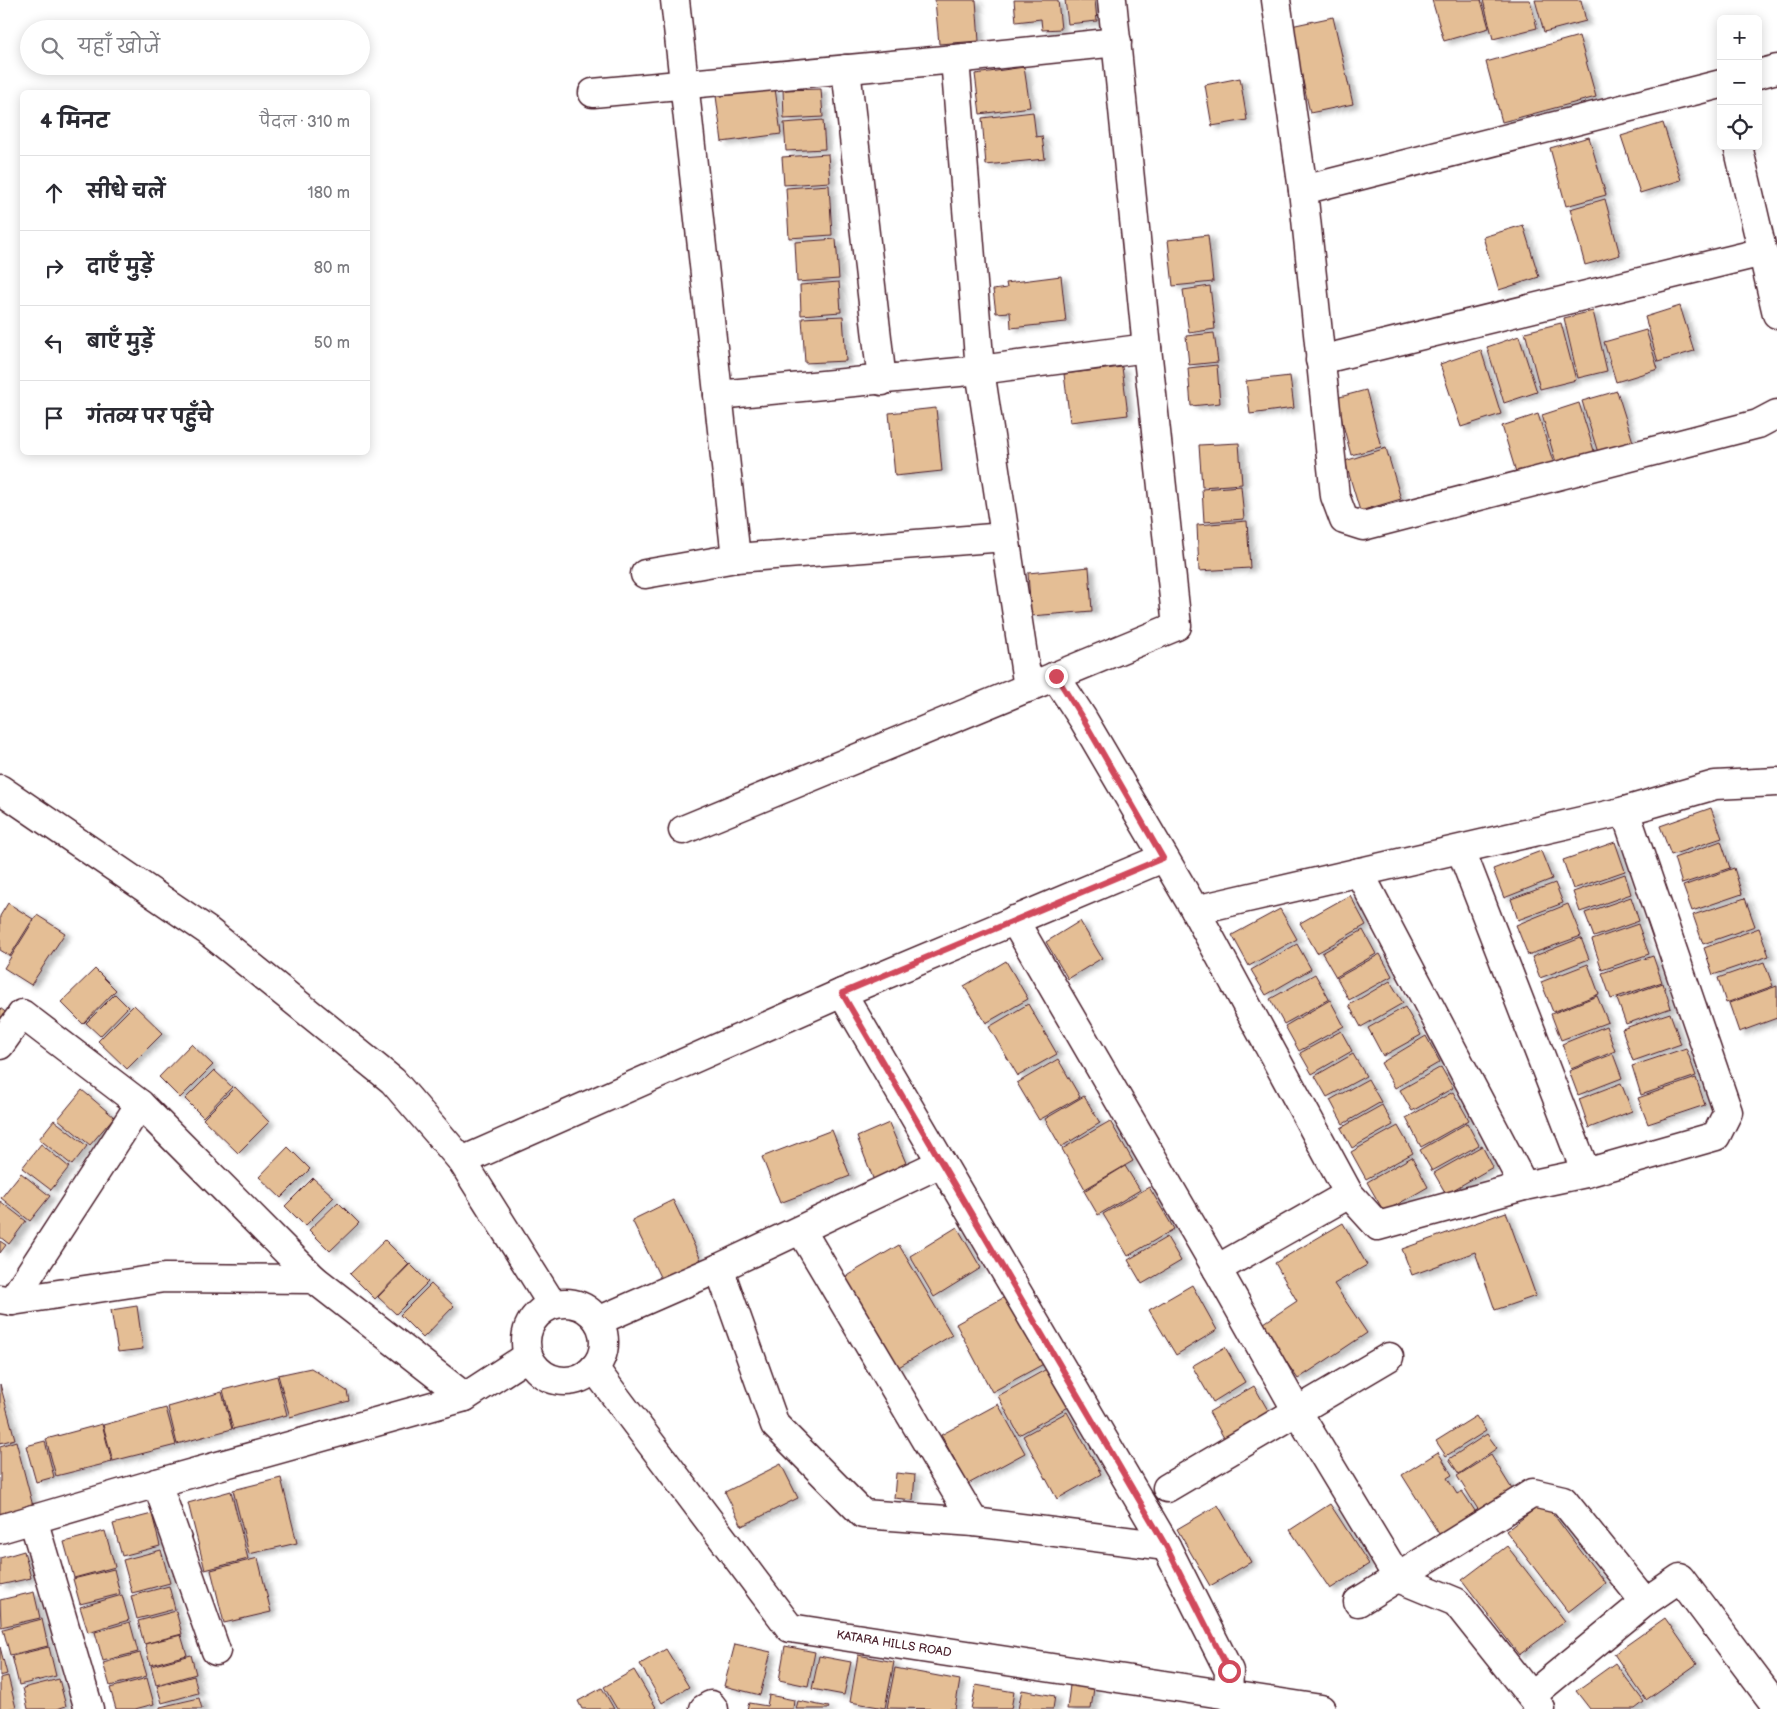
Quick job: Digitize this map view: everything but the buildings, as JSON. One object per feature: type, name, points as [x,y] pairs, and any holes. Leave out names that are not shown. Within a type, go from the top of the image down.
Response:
[{"type":"street","points":[[675,0],[736,558]]},
{"type":"street","points":[[683,830],[1177,626],[1147,348],[1118,42],[1112,0]]},
{"type":"street","points":[[1276,0],[1303,190],[1335,496],[1344,520],[1363,526],[1758,424],[1777,414]]},
{"type":"street","points":[[592,93],[1118,42]]},
{"type":"street","points":[[955,59],[980,370],[1028,688]]},
{"type":"street","points":[[846,69],[882,381]]},
{"type":"street","points":[[1762,73],[1777,69]]},
{"type":"street","points":[[1303,190],[1717,85]]},
{"type":"street","points":[[1739,150],[1777,314]]},
{"type":"street","points":[[1320,360],[1763,252]]},
{"type":"street","points":[[718,396],[882,381],[1147,348]]},
{"type":"street","points":[[645,574],[736,558],[1005,537]]},
{"type":"street","points":[[1056,676],[1195,910],[1349,1194],[1378,1226],[1524,1186],[1586,1173],[1716,1136],[1728,1112],[1625,811]]},
{"type":"street","points":[[1195,910],[1625,811],[1715,785],[1777,782]]},
{"type":"street","points":[[0,789],[208,930],[392,1081],[462,1161],[552,1304]]},
{"type":"street","points":[[1461,850],[1586,1173]]},
{"type":"street","points":[[462,1161],[842,993],[1163,858]]},
{"type":"street","points":[[1360,872],[1524,1186]]},
{"type":"street","points":[[1014,920],[1217,1269],[1297,1411],[1398,1578],[1456,1602],[1536,1702],[1646,1602],[1680,1578],[1777,1707]]},
{"type":"street","points":[[842,993],[1166,1546],[1229,1671],[1228,1696]]},
{"type":"street","points":[[0,1045],[22,1014],[140,1104],[314,1278],[464,1397]]},
{"type":"street","points":[[6,1300],[140,1104]]},
{"type":"street","points":[[598,1321],[719,1268],[941,1163]]},
{"type":"street","points":[[1217,1269],[1349,1194]]},
{"type":"street","points":[[801,1230],[974,1522]]},
{"type":"street","points":[[719,1268],[776,1425],[863,1514],[974,1522],[1166,1546]]},
{"type":"street","points":[[6,1300],[164,1278],[314,1278]]},
{"type":"street","points":[[565,1302],[578,1304],[590,1311],[598,1321],[603,1332],[604,1345],[601,1357],[594,1368],[584,1376],[571,1381],[558,1381],[545,1376],[535,1367],[528,1356],[525,1343],[526,1331],[532,1319],[541,1310],[552,1304],[565,1302]]},
{"type":"street","points":[[0,1529],[464,1397],[528,1356]]},
{"type":"street","points":[[1166,1488],[1389,1357]]},
{"type":"street","name":"KATARA HILLS ROAD","points":[[594,1368],[790,1628],[1321,1709]]},
{"type":"street","points":[[157,1483],[216,1651]]},
{"type":"street","points":[[1358,1602],[1533,1493],[1563,1500],[1646,1602]]},
{"type":"street","points":[[33,1519],[89,1709]]},
{"type":"street","points":[[704,1709],[711,1705],[714,1709]]},
{"type":"route","points":[[1056,676],[1163,858],[842,993],[1166,1546],[1229,1671]]}]
